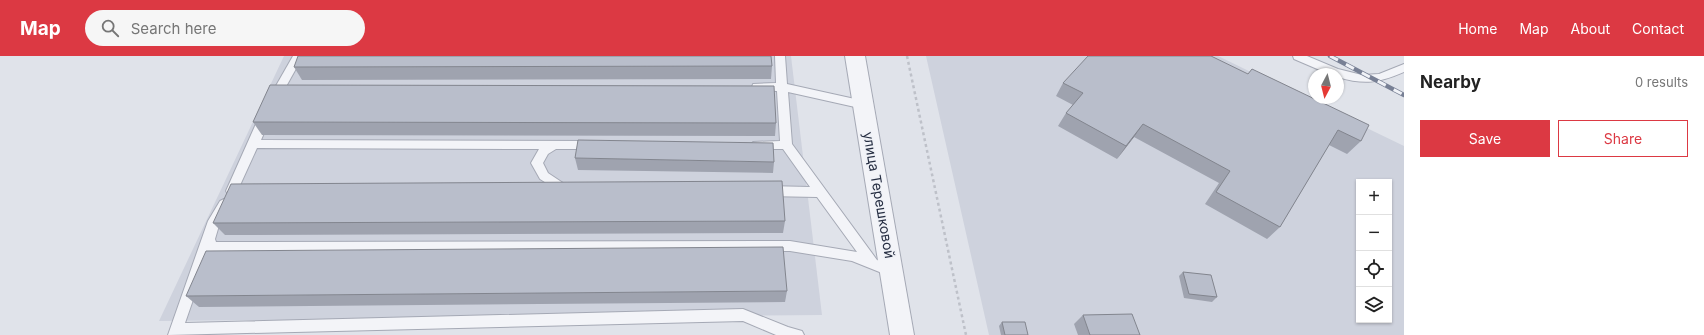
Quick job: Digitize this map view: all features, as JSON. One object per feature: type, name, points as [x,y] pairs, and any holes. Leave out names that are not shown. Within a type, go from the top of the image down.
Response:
[{"type":"street","name":"улица Терешковой","points":[[856,56],[902,335]]},
{"type":"lane","points":[[298,56],[279,88],[232,191],[214,221],[175,332],[743,316],[787,333],[797,335]]},
{"type":"lane","points":[[780,56],[786,145],[872,263]]},
{"type":"lane","points":[[1298,56],[1354,78],[1373,79],[1404,68]]},
{"type":"lane","points":[[742,87],[782,87],[864,106]]},
{"type":"lane","points":[[279,88],[292,89]]},
{"type":"lane","points":[[253,144],[602,145]]},
{"type":"lane","points":[[538,188],[566,188],[544,176],[538,163],[544,151],[554,145]]},
{"type":"lane","points":[[746,145],[786,145]]},
{"type":"lane","points":[[232,191],[245,187]]},
{"type":"lane","points":[[758,191],[820,192]]},
{"type":"lane","points":[[208,240],[213,247],[790,246],[852,256],[892,271]]},
{"type":"path","points":[[907,56],[966,335]]},
{"type":"shaded area","points":[[284,56],[791,56],[822,315],[159,321]]},
{"type":"shaded area","points":[[926,56],[1218,56],[1308,100],[1308,104],[1317,104],[1404,146],[1404,335],[989,335]]},
{"type":"building","points":[[298,56],[771,56],[772,66],[294,67]]},
{"type":"building","points":[[1088,56],[1211,56],[1248,74],[1252,69],[1308,96],[1308,104],[1325,104],[1369,125],[1361,141],[1338,130],[1280,227],[1216,192],[1230,171],[1143,124],[1126,146],[1066,113],[1083,93],[1063,83]]},
{"type":"building","points":[[270,85],[774,86],[776,123],[253,122]]},
{"type":"building","points":[[578,140],[773,143],[774,162],[575,158]]},
{"type":"building","points":[[782,181],[785,221],[213,223],[231,184]]},
{"type":"building","points":[[783,247],[787,291],[186,296],[206,251]]},
{"type":"building","points":[[1183,272],[1211,275],[1217,297],[1189,294]]},
{"type":"building","points":[[1132,314],[1140,335],[1090,335],[1083,315]]},
{"type":"building","points":[[1002,322],[1025,322],[1028,335],[1005,335]]},
{"type":"railway","points":[[1330,56],[1404,95]]}]
